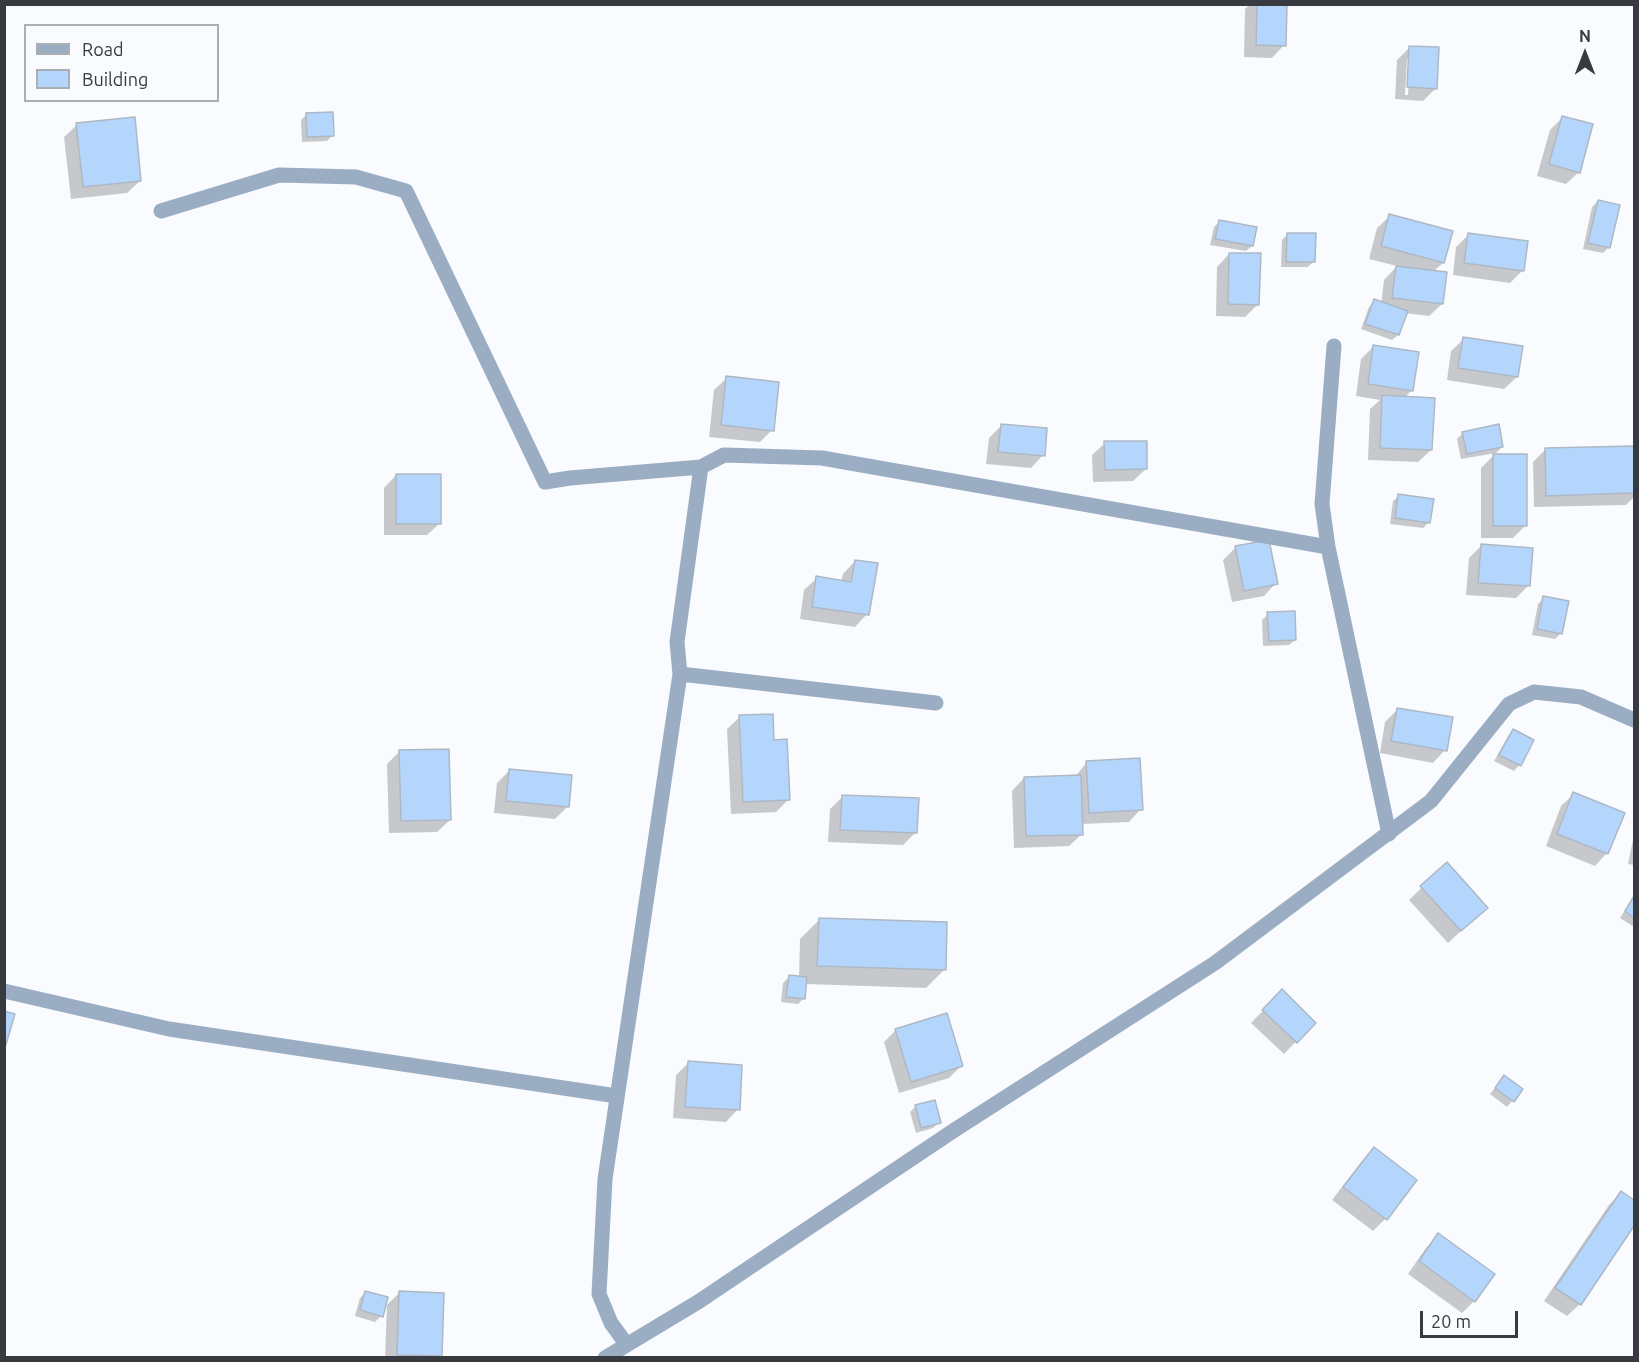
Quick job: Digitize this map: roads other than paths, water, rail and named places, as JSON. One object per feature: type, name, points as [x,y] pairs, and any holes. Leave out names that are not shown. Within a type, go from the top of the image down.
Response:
[{"type":"street","points":[[161,211],[279,175],[356,177],[406,191],[545,482],[701,466],[724,455],[822,458],[1328,547]]},
{"type":"street","points":[[1334,346],[1322,504],[1328,547],[1389,834]]},
{"type":"street","points":[[627,1345],[611,1323],[599,1294],[605,1179],[680,674],[677,642],[701,466]]},
{"type":"street","points":[[680,674],[936,703]]},
{"type":"street","points":[[605,1358],[699,1302],[953,1131],[1215,963],[1431,801],[1509,704],[1534,692],[1581,697],[1635,720]]},
{"type":"street","points":[[4,991],[170,1029],[617,1096]]}]
